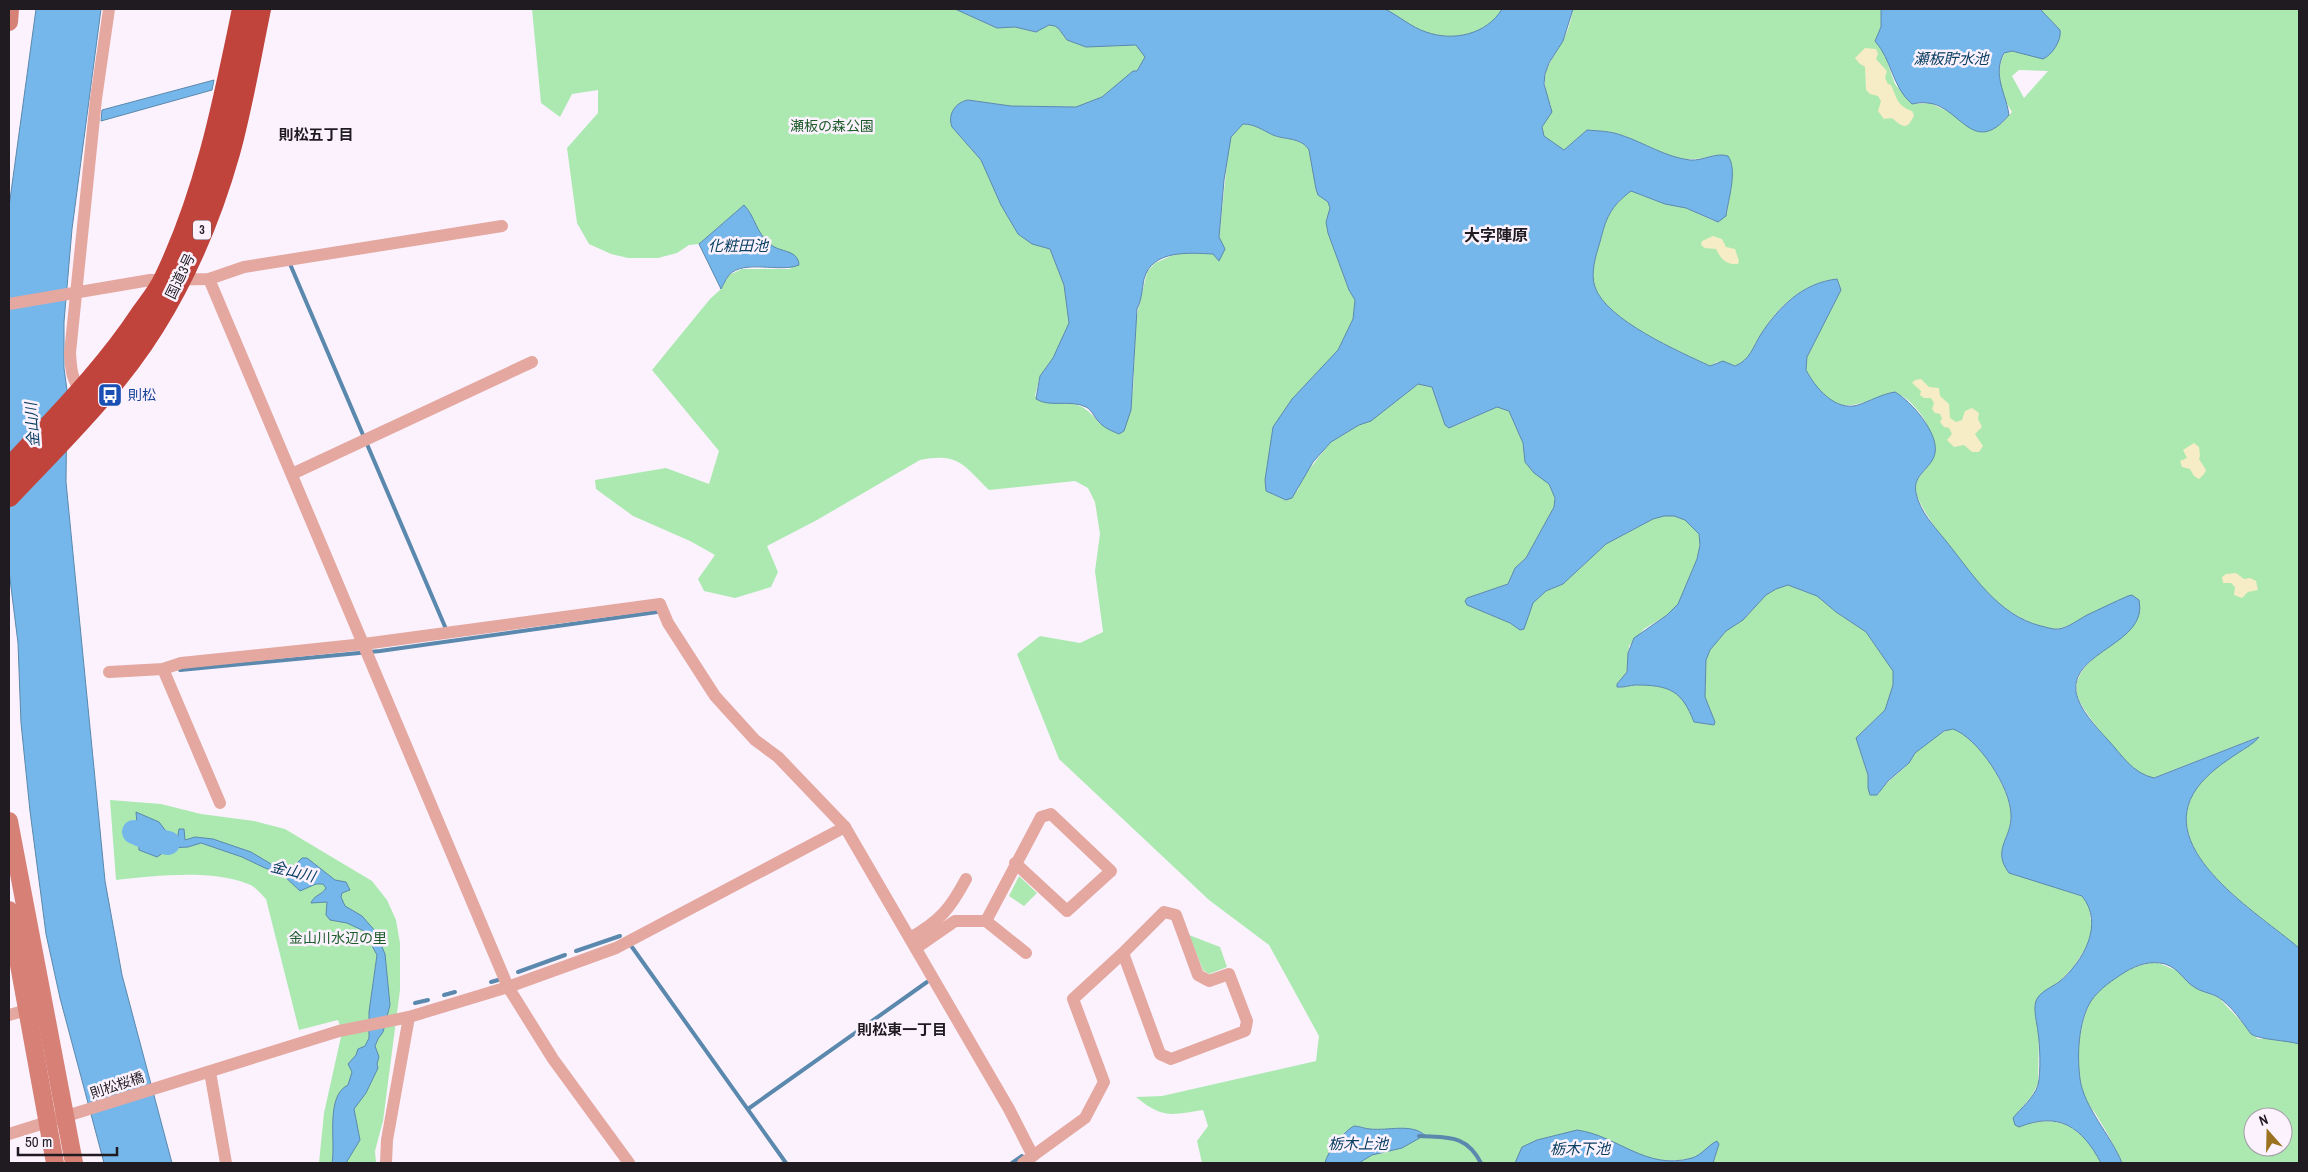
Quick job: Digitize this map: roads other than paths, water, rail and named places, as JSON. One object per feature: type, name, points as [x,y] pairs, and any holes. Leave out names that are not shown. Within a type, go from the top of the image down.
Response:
[{"type":"highway","name":"国道3号","points":[[9,496],[79,421],[128,363],[153,327],[172,280],[220,122],[243,9]]},
{"type":"highway","name":"国道3号","points":[[9,469],[123,342],[172,280],[207,218],[229,153],[260,9]]},
{"type":"street","points":[[9,22],[10,9]]},
{"type":"street","points":[[9,32],[14,9]]},
{"type":"street","points":[[79,393],[71,370],[70,352],[96,99],[109,9]]},
{"type":"street","points":[[9,304],[76,291],[172,280],[209,279],[244,267],[502,226]]},
{"type":"street","points":[[209,279],[508,987],[553,1059],[629,1163]]},
{"type":"street","points":[[292,474],[532,362]]},
{"type":"street","points":[[109,672],[163,668],[181,663],[364,644],[660,604],[668,623],[715,696],[755,740],[778,757],[845,827],[1009,1110],[1028,1160],[1085,1118],[1104,1082],[1073,999],[1164,912],[1176,915],[1198,974],[1209,981],[1229,974],[1247,1021],[1245,1031],[1172,1059],[1160,1054],[1123,953]]},
{"type":"street","points":[[163,668],[220,803]]},
{"type":"street","points":[[986,921],[1016,863],[1041,817],[1051,814],[1111,871],[1067,911],[1016,863]]},
{"type":"street","points":[[9,821],[74,1163]]},
{"type":"street","name":"則松桜橋","points":[[9,1134],[345,1030],[410,1018],[508,987],[616,948],[845,827]]},
{"type":"street","points":[[913,943],[952,905],[966,879]]},
{"type":"street","points":[[9,910],[55,1163]]},
{"type":"street","points":[[913,943],[955,921],[986,921],[1026,953]]},
{"type":"street","points":[[9,1015],[27,1010]]},
{"type":"street","points":[[386,1163],[387,1140],[410,1018]]},
{"type":"street","points":[[210,1072],[226,1163]]},
{"type":"water","points":[[36,9],[101,9],[72,229],[64,322],[64,368],[67,390],[66,482],[105,881],[122,975],[172,1163],[104,1163],[60,998],[46,934],[30,811],[21,723],[18,643],[9,571],[9,207]]},
{"type":"water","points":[[955,9],[1385,9],[1426,32],[1437,35],[1458,36],[1469,34],[1488,25],[1502,9],[1573,9],[1563,41],[1549,63],[1545,74],[1544,84],[1552,112],[1542,127],[1544,136],[1564,150],[1587,130],[1604,131],[1630,138],[1664,153],[1690,160],[1719,155],[1728,156],[1732,169],[1732,185],[1726,216],[1718,222],[1686,208],[1665,204],[1631,191],[1618,202],[1610,213],[1602,234],[1594,264],[1593,276],[1595,287],[1602,299],[1613,311],[1645,334],[1710,366],[1723,361],[1735,366],[1748,357],[1768,324],[1793,298],[1813,285],[1837,279],[1841,290],[1807,357],[1806,370],[1827,397],[1841,405],[1858,405],[1895,392],[1916,410],[1933,436],[1935,445],[1933,459],[1917,481],[1916,493],[1918,500],[1932,524],[1998,603],[2025,621],[2059,629],[2128,596],[2132,595],[2139,600],[2139,615],[2133,627],[2085,667],[2077,678],[2076,692],[2084,711],[2093,724],[2133,768],[2146,776],[2154,778],[2259,737],[2216,769],[2197,788],[2187,811],[2188,834],[2199,857],[2216,878],[2238,899],[2299,948],[2299,1044],[2260,1038],[2251,1034],[2232,1009],[2218,997],[2194,987],[2170,966],[2160,963],[2144,964],[2125,972],[2098,992],[2087,1009],[2081,1029],[2079,1070],[2083,1090],[2092,1111],[2122,1163],[2101,1163],[2086,1140],[2068,1126],[2058,1122],[2033,1122],[2019,1127],[2015,1125],[2013,1118],[2034,1094],[2039,1080],[2040,1051],[2035,1012],[2036,1001],[2043,992],[2068,974],[2083,953],[2091,930],[2089,907],[2082,896],[2009,873],[2004,865],[2002,850],[2009,831],[2010,804],[1991,765],[1973,742],[1963,734],[1953,729],[1944,731],[1915,753],[1909,763],[1888,781],[1877,795],[1870,795],[1868,775],[1856,738],[1885,710],[1893,685],[1893,671],[1866,632],[1836,612],[1817,596],[1788,585],[1766,595],[1743,620],[1726,631],[1710,650],[1706,660],[1705,697],[1715,722],[1714,725],[1694,722],[1685,703],[1673,692],[1666,689],[1648,685],[1617,687],[1617,684],[1627,672],[1628,653],[1634,638],[1667,615],[1678,604],[1697,559],[1700,545],[1699,534],[1685,520],[1674,516],[1653,519],[1606,544],[1563,584],[1546,591],[1533,603],[1524,629],[1520,630],[1510,623],[1467,605],[1465,601],[1467,598],[1508,584],[1515,568],[1526,558],[1554,507],[1555,498],[1549,484],[1534,473],[1525,462],[1523,443],[1509,411],[1497,407],[1449,428],[1445,425],[1432,387],[1418,384],[1371,421],[1359,425],[1331,442],[1313,462],[1292,498],[1286,500],[1266,491],[1265,480],[1273,427],[1292,399],[1338,350],[1353,319],[1355,300],[1349,290],[1328,233],[1326,222],[1330,208],[1328,202],[1318,195],[1309,150],[1302,143],[1278,137],[1255,126],[1243,124],[1231,137],[1224,180],[1219,237],[1225,249],[1219,261],[1213,254],[1173,255],[1155,262],[1148,269],[1137,309],[1131,410],[1124,431],[1119,434],[1106,428],[1088,408],[1080,405],[1047,403],[1036,399],[1040,376],[1053,358],[1069,323],[1064,285],[1050,249],[1032,244],[1018,234],[1001,205],[981,160],[952,127],[952,113],[956,106],[968,100],[1011,106],[1076,107],[1102,97],[1133,71],[1137,71],[1145,57],[1136,45],[1086,47],[1067,40],[1055,26],[1049,25],[1036,32],[1015,27],[997,28]]},
{"type":"water","name":"瀬板貯水池","points":[[1881,9],[2040,9],[2060,30],[2060,34],[2056,47],[2043,59],[2012,51],[2004,53],[1999,69],[2009,115],[1996,127],[1986,132],[1976,131],[1939,106],[1926,103],[1912,104],[1905,97],[1881,48],[1875,41],[1881,27]]},
{"type":"water","points":[[214,80],[212,90],[101,121],[102,110]]},
{"type":"water","name":"化粧田池","points":[[744,205],[765,240],[774,247],[795,256],[799,265],[782,268],[753,267],[736,270],[729,275],[721,289],[699,244]]},
{"type":"water","points":[[136,812],[159,822],[172,839],[177,840],[179,829],[184,829],[185,840],[195,837],[213,839],[251,852],[271,864],[286,868],[293,867],[302,858],[307,858],[335,880],[346,882],[350,890],[342,893],[341,897],[345,906],[362,916],[376,932],[385,954],[390,1005],[383,1032],[375,1046],[379,1057],[378,1068],[366,1093],[354,1109],[360,1140],[346,1163],[332,1163],[333,1120],[336,1099],[348,1085],[352,1072],[348,1064],[356,1055],[358,1049],[365,1046],[369,1038],[369,1012],[377,955],[364,931],[347,923],[330,920],[326,915],[327,902],[311,903],[326,888],[323,884],[316,884],[300,891],[281,873],[201,843],[188,847],[170,848],[157,857],[139,850]]},
{"type":"water","name":"栃木上池","points":[[1354,1126],[1368,1129],[1406,1128],[1419,1131],[1425,1135],[1402,1148],[1372,1155],[1359,1163],[1325,1163],[1336,1142]]},
{"type":"water","name":"栃木下池","points":[[1577,1130],[1592,1133],[1633,1151],[1661,1160],[1676,1161],[1692,1158],[1717,1141],[1719,1144],[1713,1163],[1515,1163],[1522,1147],[1537,1140]]},
{"type":"waterway","points":[[290,264],[446,629]]},
{"type":"waterway","points":[[180,670],[380,651],[657,612]]},
{"type":"waterway","name":"金山川","points":[[134,832],[150,839],[168,843]]},
{"type":"waterway","points":[[576,951],[620,936]]},
{"type":"waterway","points":[[632,947],[786,1163]]},
{"type":"waterway","points":[[518,972],[565,955]]},
{"type":"waterway","points":[[491,982],[498,980]]},
{"type":"waterway","points":[[748,1109],[927,982]]},
{"type":"waterway","points":[[444,995],[455,992]]},
{"type":"waterway","points":[[415,1003],[428,1000]]},
{"type":"waterway","points":[[1419,1136],[1455,1139],[1462,1142],[1469,1147],[1481,1163]]},
{"type":"waterway","points":[[1012,1163],[1022,1156]]},
{"type":"place","name":"則松","points":[[110,395]]},
{"type":"district","name":"則松五丁目","points":[[316,134]]},
{"type":"district","name":"大字陣原","points":[[1496,235]]},
{"type":"district","name":"則松東一丁目","points":[[902,1029]]},
{"type":"park label","name":"瀬板の森公園","points":[[832,126]]},
{"type":"park label","name":"金山川水辺の里","points":[[338,938]]}]
